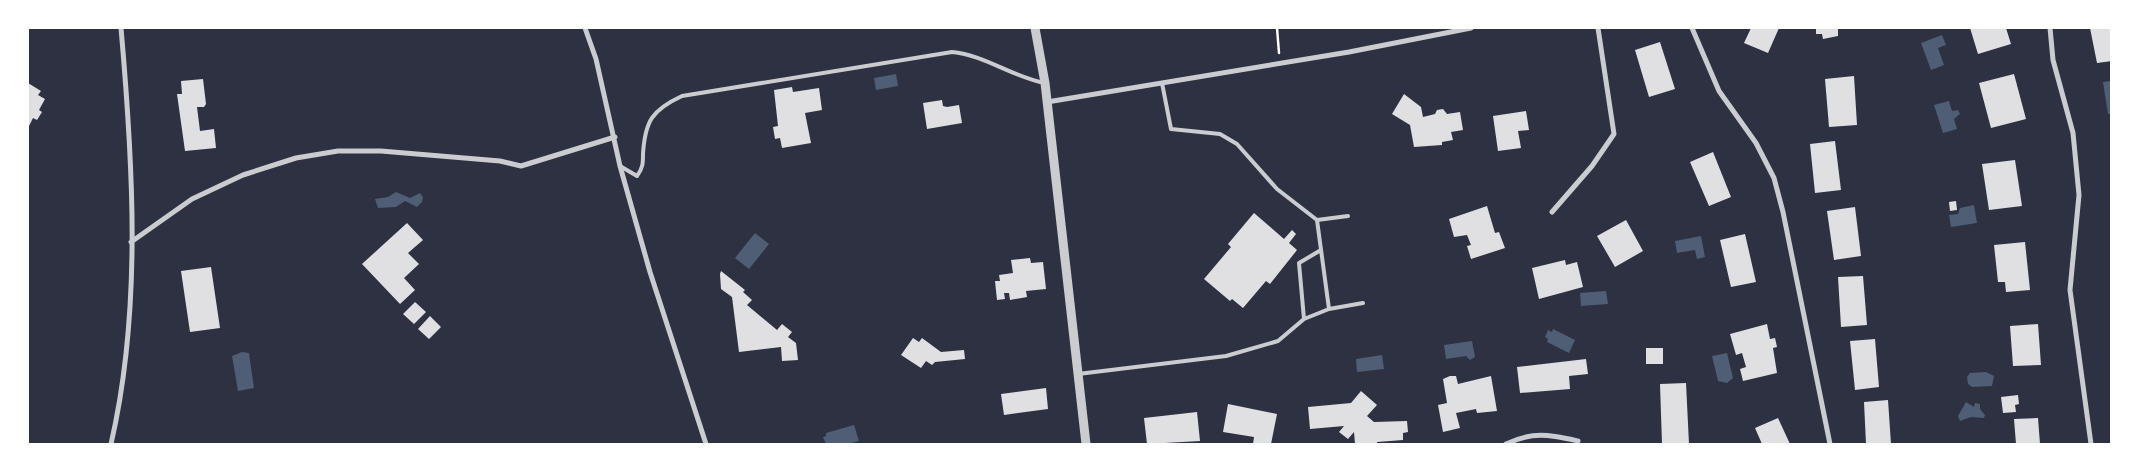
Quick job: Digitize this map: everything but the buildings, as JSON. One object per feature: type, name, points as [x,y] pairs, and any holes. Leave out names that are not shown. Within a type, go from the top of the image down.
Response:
[{"type":"street","points":[[111,444],[122,397],[128,352],[131,242],[128,122],[121,28]]},
{"type":"street","points":[[585,28],[615,137],[620,166],[650,272],[706,444]]},
{"type":"street","points":[[1035,28],[1045,83],[1086,444]]},
{"type":"street","points":[[1047,102],[1279,64],[1471,28]]},
{"type":"street","points":[[1552,212],[1592,166],[1614,134],[1598,28]]},
{"type":"street","points":[[1692,28],[1719,91],[1756,143],[1774,178],[1783,212],[1830,444]]},
{"type":"street","points":[[2050,28],[2053,60],[2073,133],[2079,195],[2070,290],[2090,444]]},
{"type":"street","points":[[131,242],[192,198],[243,175],[296,158],[338,151],[380,151],[500,161],[521,166],[615,137]]},
{"type":"street","points":[[1506,444],[1517,439],[1542,434],[1578,441]]},
{"type":"lane","points":[[620,166],[637,176],[642,169],[644,133],[651,117],[665,104],[682,96],[952,52],[966,53],[1025,79],[1045,83]]},
{"type":"lane","points":[[1162,83],[1171,129],[1220,134],[1238,144],[1277,189],[1317,220],[1329,308]]},
{"type":"lane","points":[[1317,220],[1348,216]]},
{"type":"lane","points":[[1304,319],[1299,263],[1321,250]]},
{"type":"lane","points":[[1078,374],[1226,356],[1278,341],[1304,319],[1329,308],[1363,303]]},
{"type":"path","points":[[1277,28],[1279,64]]},
{"type":"water","points":[[1942,35],[1946,45],[1938,48],[1944,65],[1931,70],[1921,43]]},
{"type":"water","points":[[896,74],[898,86],[876,90],[874,78]]},
{"type":"water","points":[[2111,81],[2111,114],[2108,114],[2103,82]]},
{"type":"water","points":[[1949,101],[1952,111],[1958,110],[1960,114],[1954,119],[1957,129],[1943,133],[1934,105]]},
{"type":"water","points":[[396,192],[410,198],[420,193],[423,197],[422,202],[417,207],[405,201],[396,207],[378,208],[375,199],[388,197]]},
{"type":"water","points":[[1974,205],[1977,223],[1951,227],[1949,215],[1958,214],[1960,208]]},
{"type":"water","points":[[755,233],[769,244],[749,269],[735,258]]},
{"type":"water","points":[[1701,236],[1705,257],[1697,259],[1695,250],[1677,253],[1675,241]]},
{"type":"water","points":[[1606,291],[1608,304],[1581,306],[1580,293]]},
{"type":"water","points":[[1553,329],[1575,340],[1569,353],[1547,342],[1548,339],[1545,337],[1548,330],[1552,332]]},
{"type":"water","points":[[1472,341],[1475,357],[1470,360],[1466,356],[1446,359],[1444,345]]},
{"type":"water","points":[[242,352],[249,353],[254,388],[238,391],[232,356]]},
{"type":"water","points":[[1727,353],[1733,378],[1727,383],[1718,381],[1712,356]]},
{"type":"water","points":[[1382,355],[1384,369],[1357,372],[1356,359]]},
{"type":"water","points":[[1986,372],[1994,376],[1992,386],[1972,387],[1968,384],[1967,377],[1970,373]]},
{"type":"water","points":[[1966,402],[1974,407],[1975,403],[1980,404],[1980,409],[1985,415],[1984,418],[1971,417],[1960,421],[1958,416]]},
{"type":"water","points":[[854,425],[859,441],[848,444],[826,444],[823,437],[826,436],[826,433]]}]
